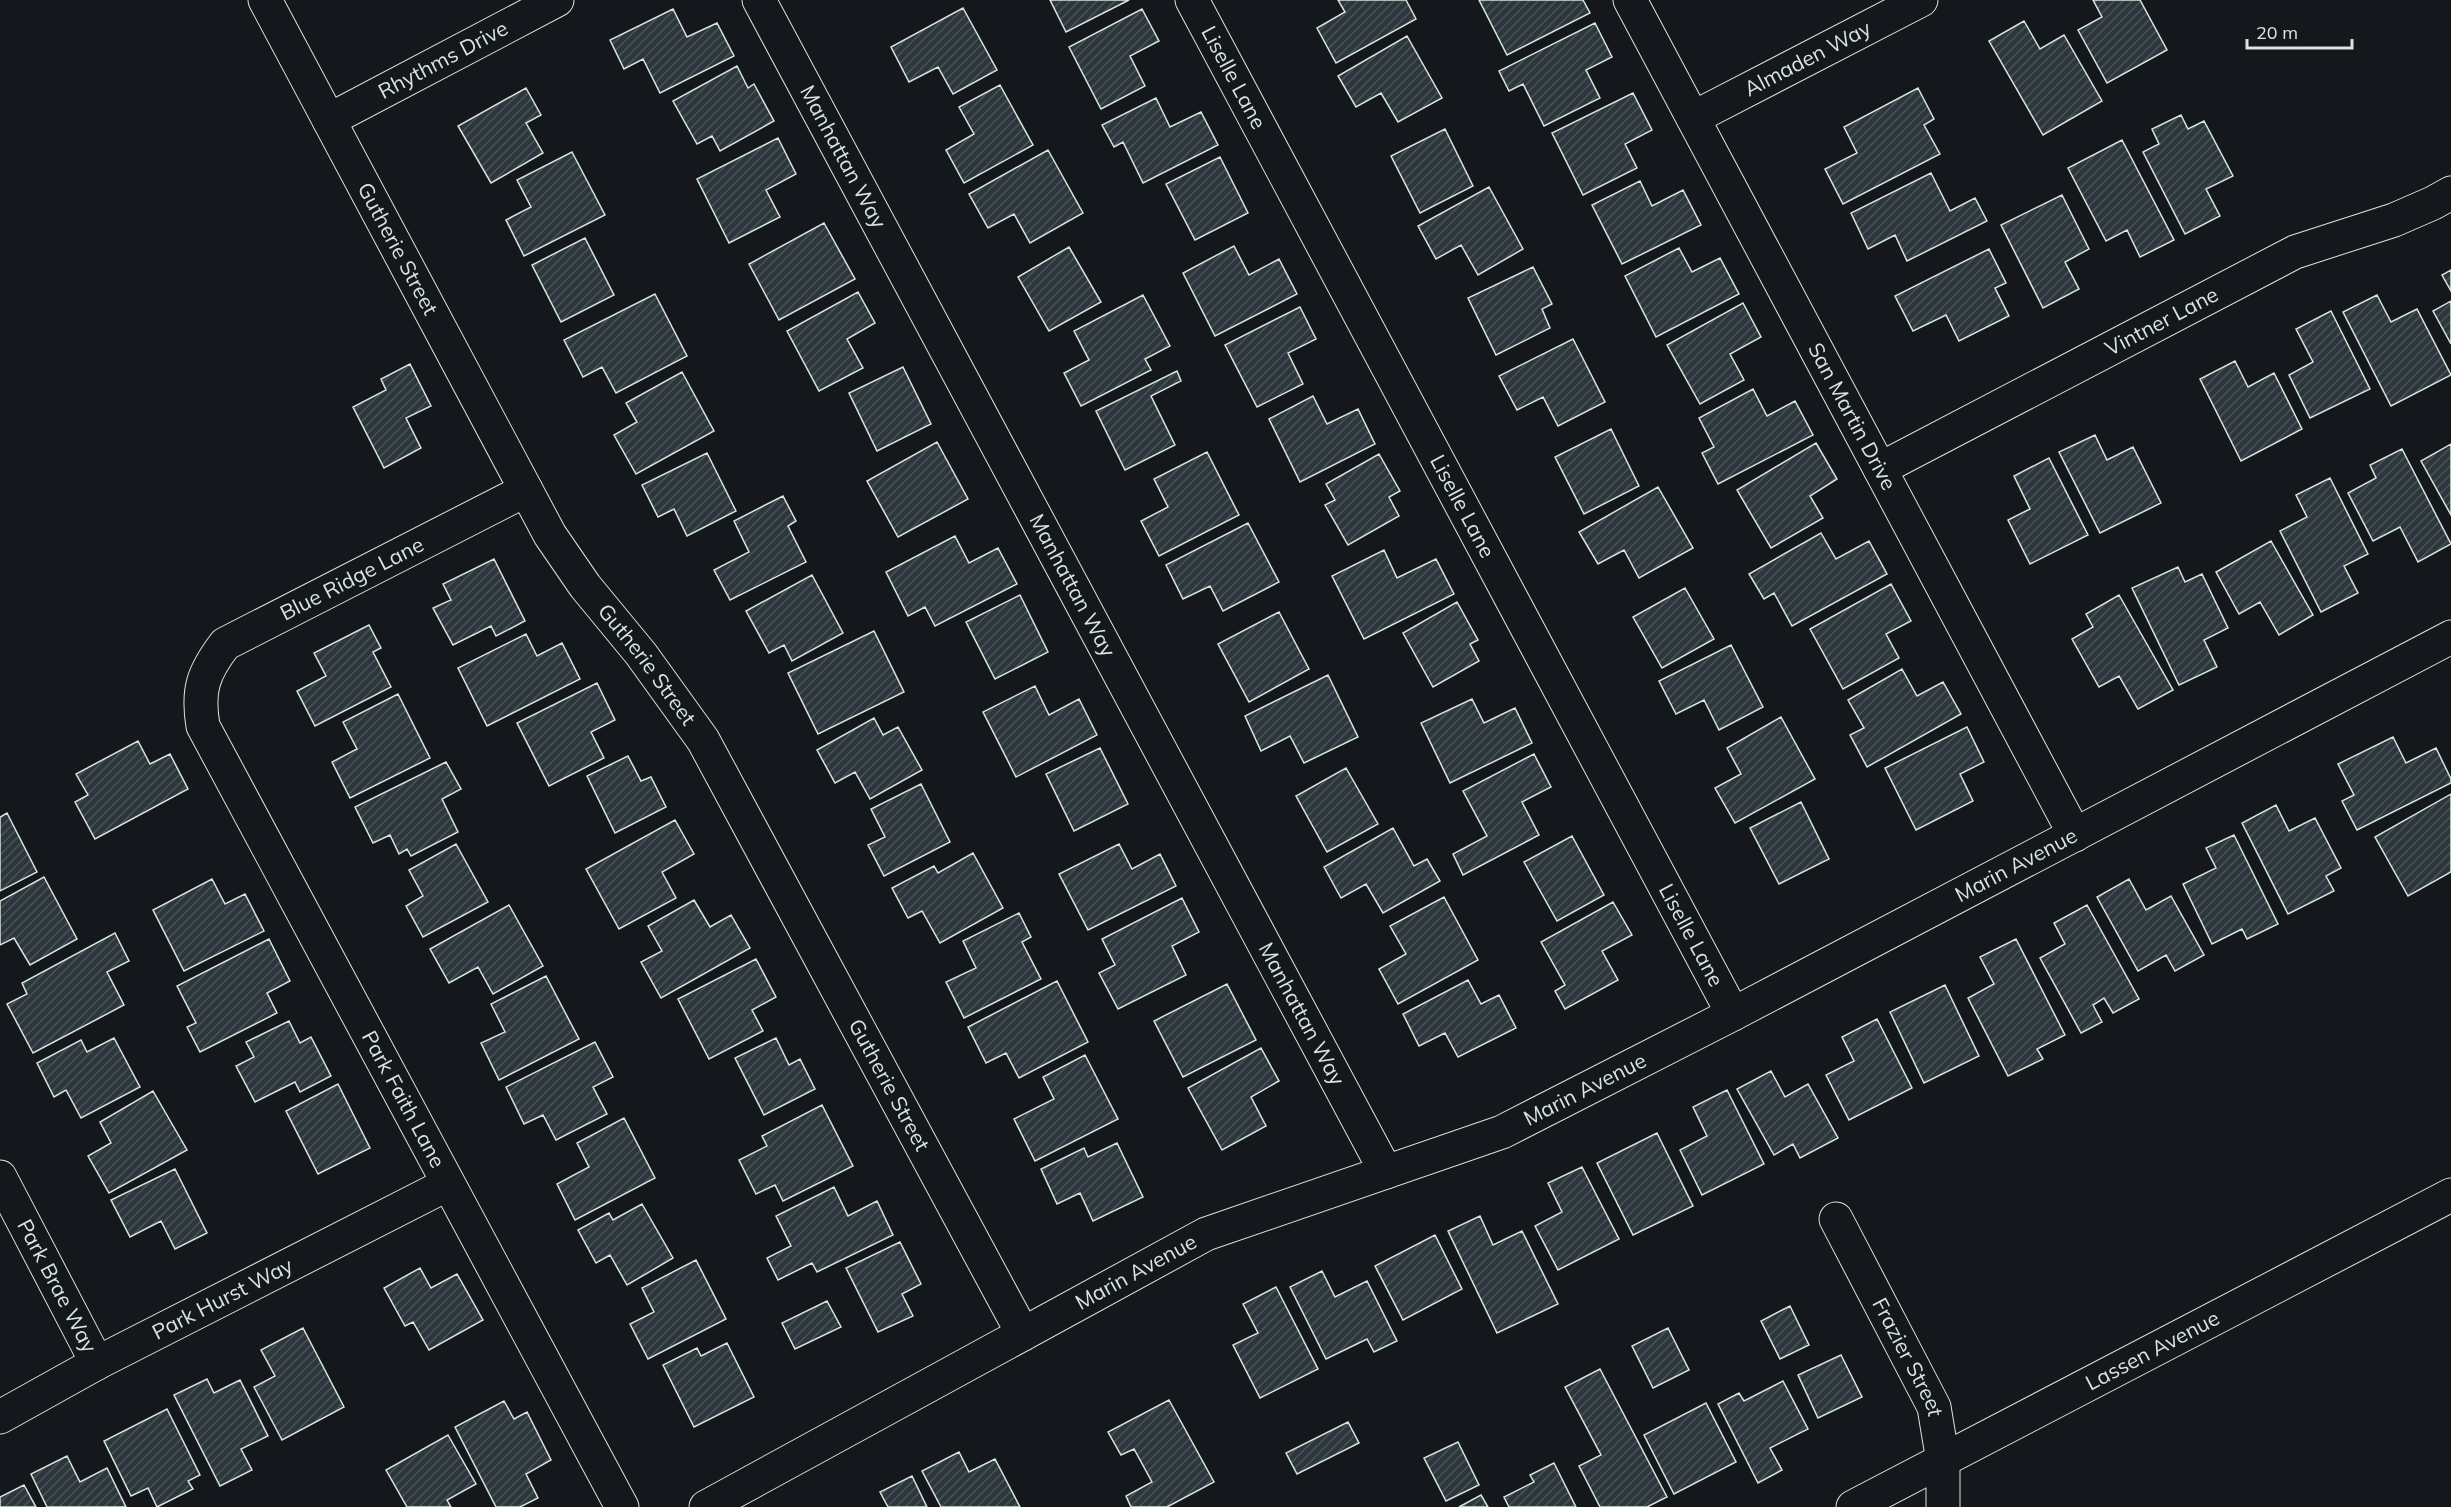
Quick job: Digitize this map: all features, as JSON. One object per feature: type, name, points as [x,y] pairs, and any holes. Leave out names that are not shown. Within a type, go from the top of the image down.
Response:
[{"type":"street","name":"Gutherie Street","points":[[265,0],[550,535],[585,586],[641,654],[703,740],[1023,1334]]},
{"type":"street","name":"Rhythms Drive","points":[[329,120],[557,0]]},
{"type":"street","name":"Manhattan Way","points":[[759,0],[1386,1172]]},
{"type":"street","name":"Liselle Lane","points":[[1192,0],[1733,1014]]},
{"type":"street","name":"San Martin Drive","points":[[1630,0],[2075,835]]},
{"type":"street","name":"Almaden Way","points":[[1693,118],[1921,0]]},
{"type":"street","name":"Vintner Lane","points":[[1880,469],[2295,252],[2394,220],[2451,193]]},
{"type":"street","name":"Blue Ridge Lane","points":[[201,689],[209,665],[225,644],[526,490]]},
{"type":"street","name":"Marin Avenue","points":[[706,1507],[1206,1234],[1502,1132],[2449,644]]},
{"type":"street","name":"Park Faith Lane","points":[[201,689],[203,726],[622,1507]]},
{"type":"street","name":"Park Brae Way","points":[[0,1178],[97,1363]]},
{"type":"street","name":"Park Hurst Way","points":[[0,1417],[97,1363],[448,1184]]},
{"type":"street","name":"Lassen Avenue","points":[[1852,1507],[2451,1195]]},
{"type":"street","name":"Frazier Street","points":[[1836,1219],[1934,1407],[1943,1461],[1943,1507]]},
{"type":"building","points":[[1050,0],[1129,0],[1066,32]]},
{"type":"building","points":[[1338,0],[1406,0],[1416,19],[1336,63],[1317,28],[1345,12]]},
{"type":"building","points":[[1479,0],[1583,0],[1590,13],[1507,55]]},
{"type":"building","points":[[2093,0],[2140,0],[2167,50],[2107,83],[2078,30],[2102,17]]},
{"type":"building","points":[[963,8],[997,70],[953,94],[938,67],[909,82],[891,47]]},
{"type":"building","points":[[673,9],[687,37],[717,23],[734,56],[660,93],[643,59],[624,69],[610,40]]},
{"type":"building","points":[[1142,9],[1159,41],[1130,56],[1145,86],[1101,109],[1069,47]]},
{"type":"building","points":[[2024,21],[2040,49],[2064,35],[2102,101],[2043,135],[1989,41]]},
{"type":"building","points":[[1595,23],[1612,57],[1586,70],[1600,98],[1544,126],[1523,84],[1509,91],[1499,71]]},
{"type":"building","points":[[1407,36],[1442,98],[1398,122],[1381,93],[1356,107],[1338,76]]},
{"type":"building","points":[[737,66],[748,88],[754,84],[774,121],[720,151],[712,136],[697,144],[673,101]]},
{"type":"building","points":[[1000,85],[1033,145],[964,183],[946,150],[974,134],[959,107]]},
{"type":"building","points":[[526,88],[541,115],[526,123],[543,153],[491,183],[458,126]]},
{"type":"building","points":[[1918,88],[1934,119],[1924,125],[1940,154],[1843,204],[1825,169],[1857,153],[1844,127]]},
{"type":"building","points":[[1633,93],[1652,130],[1625,144],[1637,168],[1583,195],[1552,133]]},
{"type":"building","points":[[1156,98],[1170,127],[1201,112],[1218,145],[1143,183],[1123,142],[1114,147],[1102,125]]},
{"type":"building","points":[[2181,115],[2188,129],[2204,121],[2233,176],[2206,189],[2220,216],[2185,234],[2143,152],[2159,144],[2152,129]]},
{"type":"building","points":[[1445,129],[1473,186],[1420,213],[1391,156]]},
{"type":"building","points":[[778,138],[796,174],[766,190],[780,217],[729,243],[697,179]]},
{"type":"building","points":[[2122,140],[2174,240],[2140,257],[2127,230],[2106,241],[2068,168]]},
{"type":"building","points":[[1048,150],[1083,213],[1030,243],[1014,214],[988,228],[969,194]]},
{"type":"building","points":[[572,152],[605,215],[524,256],[506,220],[531,207],[517,180]]},
{"type":"building","points":[[1220,157],[1248,213],[1195,240],[1166,184]]},
{"type":"building","points":[[1931,173],[1950,211],[1975,198],[1987,221],[1907,261],[1895,235],[1868,249],[1851,213]]},
{"type":"building","points":[[1640,181],[1652,206],[1683,190],[1701,225],[1622,264],[1592,205]]},
{"type":"building","points":[[1489,187],[1523,249],[1478,275],[1461,245],[1436,259],[1418,226]]},
{"type":"building","points":[[2062,195],[2089,249],[2065,262],[2079,289],[2043,308],[2001,225]]},
{"type":"building","points":[[824,223],[855,279],[779,320],[749,264]]},
{"type":"building","points":[[585,238],[614,295],[561,322],[532,265]]},
{"type":"building","points":[[1234,246],[1249,275],[1279,259],[1297,294],[1215,336],[1183,273]]},
{"type":"building","points":[[1069,247],[1101,302],[1049,331],[1018,277]]},
{"type":"building","points":[[1679,248],[1692,272],[1720,258],[1739,294],[1656,337],[1625,276]]},
{"type":"building","points":[[1989,249],[2006,283],[1995,288],[2009,316],[1959,341],[1946,315],[1913,331],[1895,296]]},
{"type":"building","points":[[1533,267],[1552,304],[1542,309],[1550,328],[1496,355],[1468,298]]},
{"type":"building","points":[[2451,270],[2451,291],[2442,275]]},
{"type":"building","points":[[858,292],[875,323],[847,339],[863,368],[819,391],[787,331]]},
{"type":"building","points":[[655,294],[687,356],[616,393],[602,367],[583,377],[564,340]]},
{"type":"building","points":[[1143,295],[1170,346],[1145,359],[1151,370],[1081,406],[1064,373],[1089,360],[1074,331]]},
{"type":"building","points":[[2377,295],[2391,322],[2417,309],[2451,375],[2391,406],[2343,312]]},
{"type":"building","points":[[2451,301],[2451,344],[2433,311]]},
{"type":"building","points":[[1743,303],[1761,337],[1730,354],[1744,380],[1700,404],[1667,345]]},
{"type":"building","points":[[1300,307],[1316,339],[1288,353],[1303,384],[1257,407],[1225,345]]},
{"type":"building","points":[[2331,311],[2370,389],[2310,418],[2289,375],[2313,362],[2296,329]]},
{"type":"building","points":[[1573,339],[1605,402],[1558,426],[1543,397],[1517,410],[1499,376]]},
{"type":"building","points":[[2235,361],[2248,387],[2274,373],[2302,429],[2241,461],[2200,379]]},
{"type":"building","points":[[410,364],[431,406],[406,418],[421,448],[384,468],[353,407],[386,390],[381,379]]},
{"type":"building","points":[[903,367],[931,424],[877,451],[849,393]]},
{"type":"building","points":[[1177,371],[1181,381],[1151,396],[1175,445],[1125,470],[1096,411]]},
{"type":"building","points":[[682,372],[714,431],[636,474],[614,435],[637,422],[626,403]]},
{"type":"building","points":[[1753,389],[1767,416],[1795,401],[1813,435],[1718,484],[1702,453],[1714,447],[1699,418]]},
{"type":"building","points":[[1313,396],[1327,424],[1358,409],[1375,444],[1300,482],[1269,419]]},
{"type":"building","points":[[1611,429],[1639,486],[1584,514],[1555,457]]},
{"type":"building","points":[[2095,435],[2107,460],[2133,447],[2161,503],[2100,533],[2059,452]]},
{"type":"building","points":[[937,442],[968,499],[898,537],[867,481]]},
{"type":"building","points":[[1816,443],[1837,479],[1810,496],[1823,518],[1771,548],[1737,490]]},
{"type":"building","points":[[2451,444],[2451,515],[2421,461]]},
{"type":"building","points":[[2402,449],[2451,544],[2418,562],[2400,527],[2373,541],[2348,493],[2376,478],[2370,465]]},
{"type":"building","points":[[1207,452],[1239,515],[1159,556],[1141,521],[1168,507],[1154,479]]},
{"type":"building","points":[[707,453],[736,511],[687,536],[674,509],[658,517],[642,485]]},
{"type":"building","points":[[1379,454],[1400,491],[1389,497],[1399,516],[1348,545],[1325,505],[1335,500],[1326,484]]},
{"type":"building","points":[[2049,458],[2088,535],[2030,564],[2008,520],[2030,509],[2014,476]]},
{"type":"building","points":[[2330,478],[2368,554],[2344,566],[2358,593],[2321,612],[2280,531],[2307,517],[2296,495]]},
{"type":"building","points":[[1658,487],[1693,548],[1639,578],[1624,550],[1598,564],[1579,532]]},
{"type":"building","points":[[783,496],[796,521],[788,526],[806,562],[730,600],[714,570],[749,552],[734,521]]},
{"type":"building","points":[[1248,523],[1279,582],[1223,611],[1210,586],[1183,599],[1166,565]]},
{"type":"building","points":[[1821,533],[1836,559],[1869,541],[1887,574],[1792,626],[1774,593],[1764,599],[1749,574]]},
{"type":"building","points":[[955,536],[969,563],[998,548],[1017,584],[935,626],[925,607],[908,616],[886,572]]},
{"type":"building","points":[[2271,541],[2313,615],[2279,635],[2260,602],[2239,614],[2216,572]]},
{"type":"building","points":[[1384,550],[1397,578],[1436,559],[1454,594],[1364,639],[1332,576]]},
{"type":"building","points":[[494,559],[525,621],[496,636],[491,626],[453,645],[433,608],[451,600],[443,584]]},
{"type":"building","points":[[2178,567],[2185,582],[2202,574],[2228,628],[2204,640],[2217,667],[2179,685],[2132,588]]},
{"type":"building","points":[[812,575],[843,633],[792,661],[784,645],[769,653],[746,611]]},
{"type":"building","points":[[1891,584],[1911,621],[1886,634],[1899,658],[1843,689],[1810,629]]},
{"type":"building","points":[[1685,588],[1714,639],[1662,668],[1633,617]]},
{"type":"building","points":[[1020,595],[1048,652],[995,679],[966,622]]},
{"type":"building","points":[[2119,595],[2173,690],[2138,709],[2119,676],[2099,687],[2072,639],[2093,627],[2086,614]]},
{"type":"building","points":[[1457,602],[1478,640],[1470,644],[1479,661],[1433,687],[1403,633]]},
{"type":"building","points":[[1279,612],[1309,669],[1249,702],[1218,644]]},
{"type":"building","points":[[369,625],[381,648],[373,652],[391,687],[315,726],[297,691],[326,676],[314,653]]},
{"type":"building","points":[[874,631],[904,692],[818,734],[788,673]]},
{"type":"building","points":[[526,634],[537,656],[562,643],[580,679],[487,726],[458,668]]},
{"type":"building","points":[[1731,645],[1763,707],[1719,730],[1704,700],[1676,714],[1659,681]]},
{"type":"building","points":[[1902,669],[1917,696],[1943,682],[1961,714],[1867,767],[1850,735],[1864,728],[1848,700]]},
{"type":"building","points":[[1328,675],[1358,737],[1304,763],[1290,736],[1261,751],[1245,716]]},
{"type":"building","points":[[597,683],[615,720],[591,732],[604,758],[549,786],[517,723]]},
{"type":"building","points":[[1035,686],[1049,715],[1079,699],[1097,735],[1016,777],[983,712]]},
{"type":"building","points":[[398,694],[430,758],[350,798],[332,762],[357,749],[343,722]]},
{"type":"building","points":[[1472,699],[1484,723],[1515,708],[1532,743],[1450,783],[1421,723]]},
{"type":"building","points":[[1781,717],[1815,779],[1735,823],[1715,788],[1741,774],[1727,748]]},
{"type":"building","points":[[874,718],[883,735],[898,727],[922,770],[870,799],[855,772],[835,783],[817,750]]},
{"type":"building","points":[[1967,727],[1984,762],[1960,774],[1973,801],[1916,830],[1885,768]]},
{"type":"building","points":[[2393,737],[2406,763],[2436,748],[2451,783],[2357,830],[2342,801],[2354,795],[2338,764]]},
{"type":"building","points":[[138,741],[150,764],[170,754],[188,789],[95,839],[75,802],[88,795],[76,774]]},
{"type":"building","points":[[1100,748],[1128,804],[1074,831],[1046,774]]},
{"type":"building","points":[[1534,754],[1551,787],[1522,802],[1539,835],[1463,875],[1453,854],[1487,836],[1463,791]]},
{"type":"building","points":[[628,756],[641,781],[651,777],[666,807],[615,833],[587,776]]},
{"type":"building","points":[[446,762],[461,789],[442,799],[458,832],[411,856],[407,849],[399,854],[390,835],[373,843],[355,807]]},
{"type":"building","points":[[1346,768],[1378,824],[1327,852],[1296,796]]},
{"type":"building","points":[[921,784],[950,842],[884,876],[868,845],[885,837],[871,809]]},
{"type":"building","points":[[2451,794],[2451,872],[2408,896],[2375,837]]},
{"type":"building","points":[[1801,802],[1829,859],[1779,884],[1750,828]]},
{"type":"building","points":[[2276,805],[2289,831],[2315,818],[2341,868],[2326,876],[2334,891],[2288,914],[2242,823]]},
{"type":"building","points":[[7,813],[37,872],[0,891],[0,817]]},
{"type":"building","points":[[675,820],[694,854],[662,872],[676,898],[619,929],[586,869]]},
{"type":"building","points":[[1393,828],[1414,866],[1427,859],[1440,881],[1383,913],[1366,884],[1341,898],[1324,867]]},
{"type":"building","points":[[2234,835],[2278,924],[2247,939],[2242,929],[2212,944],[2183,884],[2216,868],[2206,848]]},
{"type":"building","points":[[1572,836],[1604,895],[1557,921],[1524,862]]},
{"type":"building","points":[[456,844],[488,902],[423,937],[406,906],[423,896],[409,870]]},
{"type":"building","points":[[1119,844],[1132,869],[1160,854],[1176,886],[1088,930],[1059,874]]},
{"type":"building","points":[[973,853],[1003,908],[940,943],[922,911],[908,918],[892,888],[934,866],[938,873]]},
{"type":"building","points":[[44,877],[77,939],[30,965],[14,938],[0,945],[0,901]]},
{"type":"building","points":[[212,879],[225,904],[245,894],[264,931],[184,971],[153,910]]},
{"type":"building","points":[[2129,879],[2146,910],[2171,896],[2204,955],[2175,971],[2166,955],[2138,971],[2097,897]]},
{"type":"building","points":[[1444,897],[1478,960],[1398,1004],[1379,969],[1406,954],[1390,926]]},
{"type":"building","points":[[1182,898],[1199,932],[1172,946],[1186,975],[1118,1009],[1099,973],[1115,965],[1102,939]]},
{"type":"building","points":[[694,900],[710,927],[731,915],[750,948],[661,998],[641,962],[662,951],[648,926]]},
{"type":"building","points":[[1613,902],[1632,935],[1602,951],[1618,980],[1565,1009],[1555,991],[1565,985],[1541,942]]},
{"type":"building","points":[[509,905],[543,966],[493,994],[478,967],[449,983],[430,949]]},
{"type":"building","points":[[2087,905],[2139,999],[2113,1013],[2104,998],[2093,1005],[2102,1022],[2081,1033],[2040,958],[2065,944],[2054,923]]},
{"type":"building","points":[[1019,913],[1031,937],[1022,942],[1041,979],[964,1018],[946,982],[976,968],[963,941]]},
{"type":"building","points":[[115,933],[129,961],[107,972],[124,1005],[33,1053],[7,1004],[27,994],[22,983]]},
{"type":"building","points":[[269,939],[290,981],[267,993],[277,1013],[200,1052],[187,1027],[196,1023],[177,986]]},
{"type":"building","points":[[2016,939],[2065,1035],[2037,1049],[2043,1059],[2008,1076],[1968,998],[1994,984],[1980,957]]},
{"type":"building","points":[[756,959],[776,997],[752,1010],[763,1031],[709,1059],[678,999]]},
{"type":"building","points":[[546,976],[579,1039],[499,1080],[481,1043],[505,1032],[491,1004]]},
{"type":"building","points":[[1468,980],[1481,1004],[1499,995],[1516,1028],[1458,1057],[1445,1033],[1419,1046],[1403,1014]]},
{"type":"building","points":[[1057,981],[1088,1042],[1019,1078],[1006,1053],[986,1063],[968,1027]]},
{"type":"building","points":[[1227,984],[1256,1040],[1183,1077],[1154,1021]]},
{"type":"building","points":[[1945,985],[1979,1056],[1924,1083],[1890,1012]]},
{"type":"building","points":[[1877,1019],[1912,1088],[1849,1120],[1826,1075],[1854,1061],[1842,1037]]},
{"type":"building","points":[[289,1021],[300,1043],[311,1037],[331,1076],[300,1092],[295,1082],[255,1102],[236,1066],[254,1057],[246,1042]]},
{"type":"building","points":[[114,1038],[140,1087],[81,1118],[66,1090],[54,1097],[37,1063],[81,1040],[87,1052]]},
{"type":"building","points":[[776,1038],[789,1065],[800,1059],[815,1089],[764,1115],[735,1058]]},
{"type":"building","points":[[595,1042],[613,1077],[593,1087],[607,1114],[556,1140],[543,1115],[524,1124],[506,1087]]},
{"type":"building","points":[[1261,1048],[1279,1081],[1251,1097],[1266,1126],[1222,1150],[1188,1088]]},
{"type":"building","points":[[1085,1055],[1118,1119],[1035,1161],[1014,1119],[1054,1099],[1043,1077]]},
{"type":"building","points":[[1771,1071],[1785,1097],[1808,1084],[1838,1138],[1800,1158],[1793,1144],[1774,1155],[1737,1089]]},
{"type":"building","points":[[338,1084],[370,1148],[318,1174],[286,1111]]},
{"type":"building","points":[[1727,1090],[1764,1164],[1702,1195],[1680,1150],[1707,1136],[1693,1107]]},
{"type":"building","points":[[153,1091],[187,1150],[109,1193],[88,1156],[111,1143],[100,1122]]},
{"type":"building","points":[[822,1105],[853,1166],[783,1201],[775,1185],[756,1194],[739,1160],[767,1146],[762,1136]]},
{"type":"building","points":[[624,1118],[655,1178],[575,1220],[557,1184],[589,1167],[577,1143]]},
{"type":"building","points":[[1657,1133],[1693,1206],[1633,1235],[1597,1163]]},
{"type":"building","points":[[1117,1143],[1143,1197],[1093,1221],[1080,1193],[1057,1204],[1041,1169],[1084,1148],[1088,1157]]},
{"type":"building","points":[[1582,1167],[1619,1239],[1558,1270],[1535,1226],[1562,1212],[1548,1183]]},
{"type":"building","points":[[175,1169],[207,1233],[175,1249],[161,1221],[130,1237],[111,1200]]},
{"type":"building","points":[[834,1187],[848,1216],[877,1201],[893,1235],[817,1272],[812,1263],[778,1280],[767,1258],[791,1246],[776,1216]]},
{"type":"building","points":[[642,1204],[673,1258],[627,1285],[610,1255],[596,1263],[578,1230],[609,1213],[613,1220]]},
{"type":"building","points":[[1480,1216],[1493,1245],[1522,1231],[1558,1304],[1497,1333],[1448,1231]]},
{"type":"building","points":[[1435,1235],[1462,1289],[1403,1320],[1375,1266]]},
{"type":"building","points":[[900,1242],[921,1284],[902,1294],[913,1316],[878,1332],[846,1268]]},
{"type":"building","points":[[696,1260],[726,1319],[648,1359],[630,1324],[654,1312],[642,1288]]},
{"type":"building","points":[[420,1268],[431,1288],[457,1274],[483,1320],[429,1350],[413,1322],[405,1326],[384,1288]]},
{"type":"building","points":[[1322,1271],[1335,1297],[1367,1281],[1397,1341],[1374,1352],[1367,1339],[1326,1359],[1290,1287]]},
{"type":"building","points":[[1276,1287],[1318,1369],[1260,1398],[1233,1345],[1258,1333],[1243,1304]]},
{"type":"building","points":[[827,1301],[841,1327],[795,1349],[782,1323]]},
{"type":"building","points":[[1790,1306],[1809,1345],[1780,1359],[1761,1321]]},
{"type":"building","points":[[303,1328],[344,1407],[282,1440],[254,1387],[275,1376],[261,1350]]},
{"type":"building","points":[[1668,1328],[1689,1370],[1653,1388],[1632,1346]]},
{"type":"building","points":[[727,1343],[754,1397],[694,1427],[663,1365],[697,1348],[701,1356]]},
{"type":"building","points":[[1841,1355],[1862,1397],[1818,1418],[1798,1375]]},
{"type":"building","points":[[1600,1369],[1667,1497],[1647,1507],[1600,1507],[1579,1466],[1601,1455],[1565,1387]]},
{"type":"building","points":[[207,1379],[214,1393],[240,1380],[268,1436],[241,1449],[252,1470],[220,1486],[174,1395]]},
{"type":"building","points":[[1783,1381],[1808,1429],[1770,1448],[1782,1470],[1758,1483],[1718,1404],[1739,1393],[1744,1401]]},
{"type":"building","points":[[1169,1400],[1214,1482],[1167,1507],[1131,1507],[1126,1496],[1152,1482],[1134,1449],[1121,1455],[1108,1432]]},
{"type":"building","points":[[504,1401],[514,1419],[527,1412],[551,1460],[526,1474],[538,1498],[520,1507],[496,1507],[455,1427]]},
{"type":"building","points":[[1706,1403],[1736,1462],[1674,1494],[1644,1435]]},
{"type":"building","points":[[167,1409],[200,1475],[188,1481],[193,1489],[157,1507],[148,1488],[131,1496],[104,1441]]},
{"type":"building","points":[[1348,1422],[1359,1443],[1297,1474],[1286,1453]]},
{"type":"building","points":[[448,1435],[476,1484],[447,1500],[451,1507],[407,1507],[386,1470]]},
{"type":"building","points":[[1458,1442],[1479,1485],[1446,1501],[1424,1458]]},
{"type":"building","points":[[959,1452],[969,1472],[995,1459],[1020,1507],[941,1507],[922,1471]]},
{"type":"building","points":[[67,1456],[80,1482],[107,1468],[126,1507],[47,1507],[31,1474]]},
{"type":"building","points":[[1554,1463],[1576,1507],[1509,1507],[1504,1497],[1534,1482],[1530,1475]]},
{"type":"building","points":[[912,1476],[927,1507],[888,1507],[880,1492]]},
{"type":"building","points":[[24,1485],[36,1507],[0,1507],[0,1497]]},
{"type":"building","points":[[1481,1495],[1488,1507],[1459,1507]]}]
